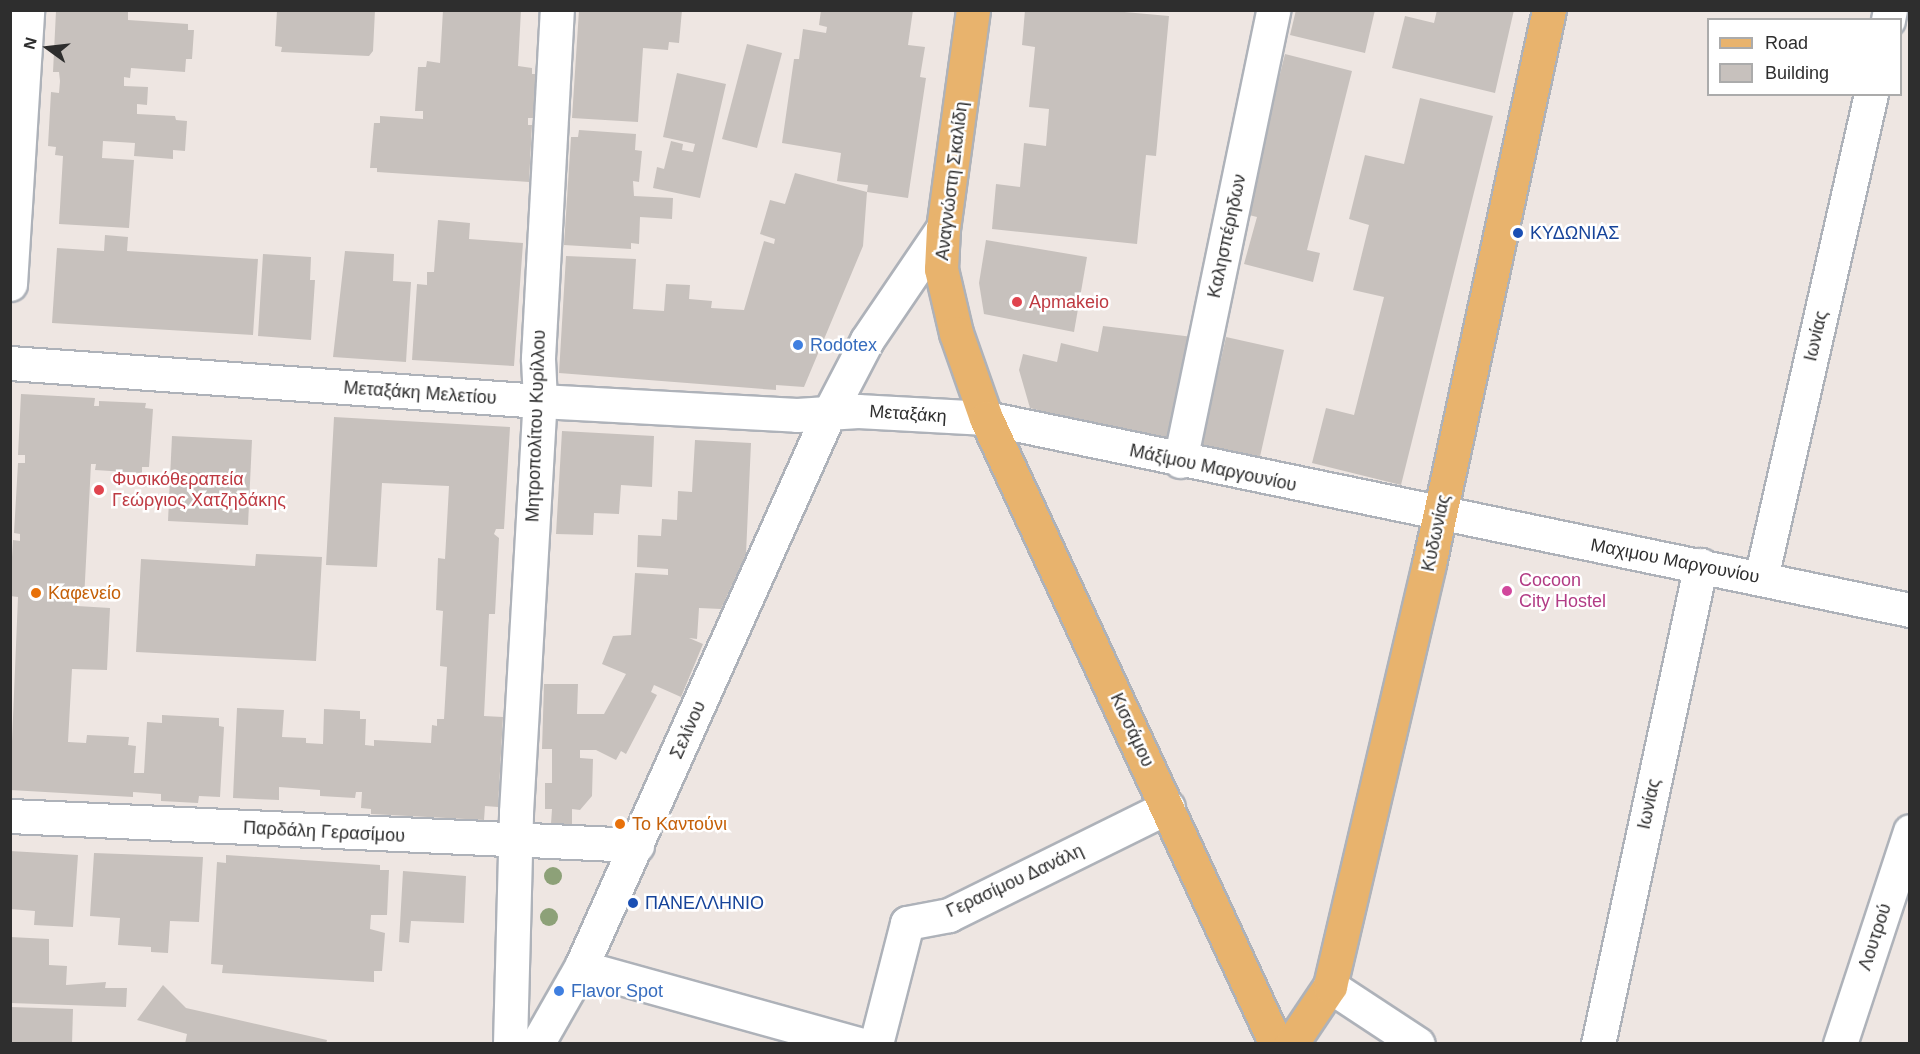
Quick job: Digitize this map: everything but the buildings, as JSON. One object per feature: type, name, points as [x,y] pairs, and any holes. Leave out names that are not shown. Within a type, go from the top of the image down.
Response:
[{"type":"main road","name":"Αναγνώστη Σκαλίδη","points":[[973,10],[943,228],[944,280],[956,333],[986,418]]},
{"type":"main road","name":"Κυδωνίας","points":[[1291,1044],[1330,986],[1440,515],[1549,10]]},
{"type":"main road","name":"Κισσάμου","points":[[986,418],[1276,1044]]},
{"type":"street","points":[[10,284],[27,10]]},
{"type":"street","name":"Μητροπολίτου Κυρίλλου","points":[[510,1044],[515,842],[540,401],[538,358],[557,10]]},
{"type":"street","name":"Καλησπέρηδων","points":[[1180,461],[1274,10]]},
{"type":"street","name":"Ιωνίας","points":[[1761,578],[1871,96]]},
{"type":"street","name":"Σελίνου","points":[[537,1044],[581,967],[830,413],[867,340],[943,228]]},
{"type":"street","name":"Μεταξάκη Μελετίου","points":[[10,363],[540,401],[796,415],[830,413]]},
{"type":"street","name":"Μεταξάκη","points":[[830,413],[858,411],[986,418]]},
{"type":"street","name":"Μάξίμου Mαργουνίου","points":[[986,418],[1440,515]]},
{"type":"street","name":"Μαχιμου Mαργουνίου","points":[[1440,515],[1701,565],[1910,610]]},
{"type":"street","name":"Ιωνίας","points":[[1598,1044],[1701,565]]},
{"type":"street","name":"Γερασίμου Δανάλη","points":[[876,1044],[907,923],[949,915],[1168,807]]},
{"type":"street","name":"Παρδάλη Γερασίμου","points":[[10,816],[515,842],[637,845]]},
{"type":"street","name":"Λουτρού","points":[[1840,1044],[1910,831]]},
{"type":"street","points":[[581,967],[858,1044]]},
{"type":"street","points":[[1330,986],[1418,1044]]},
{"type":"place","name":"ΚΥΔΩΝΙΑΣ","points":[[1518,233]]},
{"type":"place","name":"Apmakeio","points":[[1017,302]]},
{"type":"place","name":"Rodotex","points":[[798,345]]},
{"type":"place","name":"Φυσικόθεραπεία Γεώργιος Χατζηδάκης","points":[[99,490]]},
{"type":"place","name":"Cocoon City Hostel","points":[[1507,591]]},
{"type":"place","name":"Καφενείο","points":[[36,593]]},
{"type":"place","name":"Το Καντούνι","points":[[620,824]]},
{"type":"place","name":"ΠΑΝΕΛΛΗΝΙΟ","points":[[633,903]]},
{"type":"place","name":"Flavor Spot","points":[[559,991]]}]
